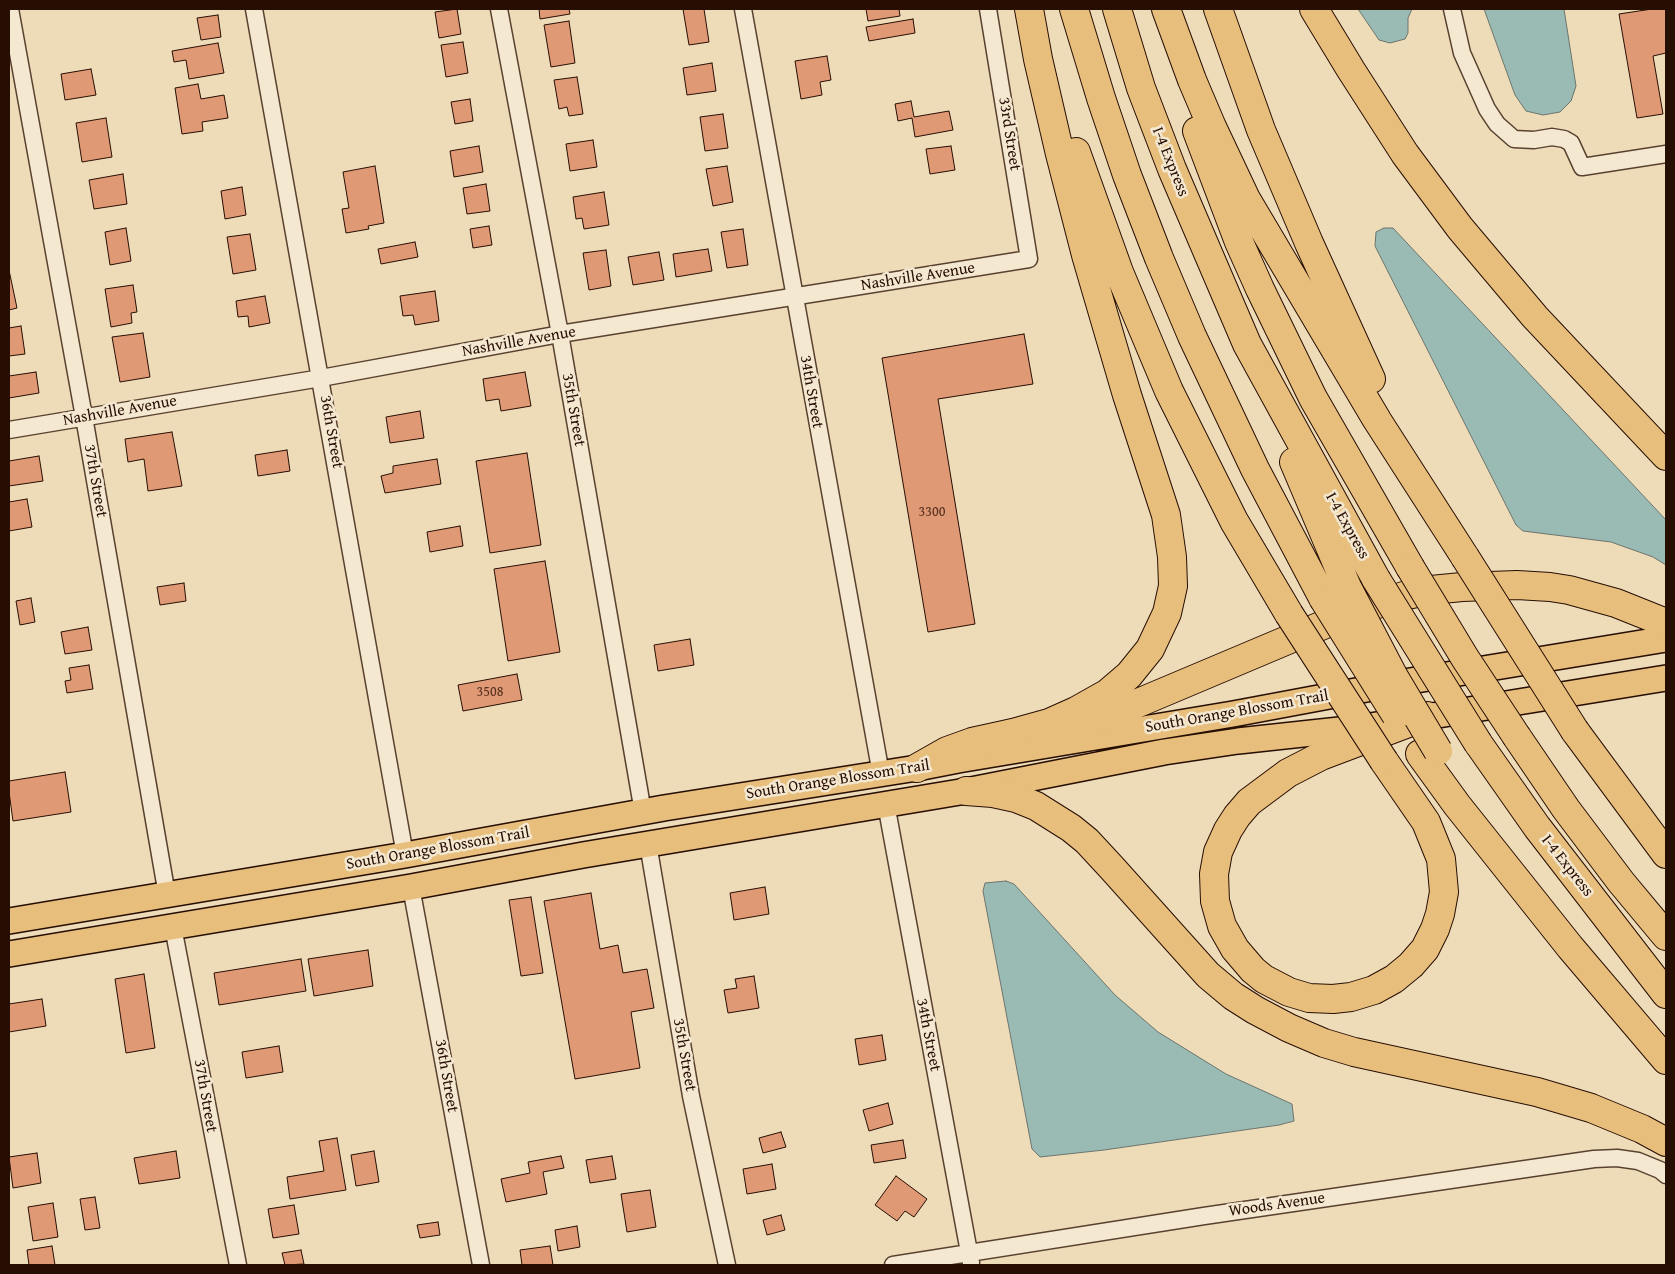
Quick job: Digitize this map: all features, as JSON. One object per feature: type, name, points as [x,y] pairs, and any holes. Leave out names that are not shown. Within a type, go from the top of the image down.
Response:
[{"type":"highway","points":[[917,768],[947,751],[972,742],[1049,723],[1070,714],[1108,692],[1129,675],[1150,649],[1165,618],[1173,586],[1173,567],[1168,525],[1086,255],[1060,154],[1038,59],[1029,9]]},
{"type":"highway","points":[[1034,9],[1094,204],[1147,342],[1173,399],[1249,549],[1288,614],[1384,761],[1426,822],[1441,859],[1444,892],[1435,929],[1425,949],[1411,965],[1394,979],[1374,990],[1351,997],[1333,999],[1309,998],[1289,992],[1264,979],[1246,963],[1235,949],[1222,926],[1215,901],[1214,874],[1218,852],[1236,816],[1249,802],[1288,773],[1330,753],[1427,716]]},
{"type":"highway","points":[[1074,9],[1101,98],[1159,258],[1192,336],[1255,469],[1323,598],[1429,753]]},
{"type":"highway","name":"I-4 Express","points":[[1117,9],[1141,88],[1172,169],[1247,344],[1376,578],[1478,743],[1536,827],[1666,994]]},
{"type":"highway","name":"I-4 Express","points":[[1157,9],[1180,84],[1208,164],[1260,289],[1313,398],[1410,567],[1465,658],[1566,809],[1621,882],[1666,936]]},
{"type":"highway","points":[[1166,9],[1209,120],[1246,199],[1377,420],[1575,730],[1666,854]]},
{"type":"highway","points":[[1218,9],[1261,130],[1309,243],[1372,381],[1465,557]]},
{"type":"highway","points":[[1314,9],[1396,139],[1460,228],[1535,317],[1666,456]]},
{"type":"highway","points":[[1247,344],[1348,587],[1394,677],[1429,753],[1457,805],[1601,984],[1666,1060]]},
{"type":"highway","points":[[958,760],[1074,728],[1106,717],[1361,609],[1407,595],[1462,587],[1532,585],[1569,590],[1601,598],[1666,623]]},
{"type":"highway","points":[[966,791],[993,793],[1016,798],[1036,806],[1072,828],[1106,861],[1208,975],[1241,1001],[1289,1028],[1354,1052],[1537,1092],[1590,1108],[1642,1129],[1666,1142]]},
{"type":"main road","name":"South Orange Blossom Trail","points":[[9,921],[405,855],[643,812],[917,768],[1404,682],[1666,639]]},
{"type":"main road","name":"South Orange Blossom Trail","points":[[9,954],[966,791],[1164,752],[1238,741],[1358,728],[1666,678]]},
{"type":"main road","points":[[648,844],[685,819],[830,793],[881,774]]},
{"type":"main road","points":[[454,879],[492,858],[597,836],[622,826],[643,812]]},
{"type":"street","name":"37th Street","points":[[10,9],[168,895]]},
{"type":"street","name":"36th Street","points":[[254,9],[405,855]]},
{"type":"street","name":"35th Street","points":[[499,9],[560,334],[643,812]]},
{"type":"street","name":"34th Street","points":[[743,9],[881,774]]},
{"type":"street","name":"33rd Street","points":[[988,9],[1029,259]]},
{"type":"street","points":[[1452,9],[1462,54],[1487,109],[1497,124],[1514,139],[1534,140],[1552,137],[1564,139],[1571,143],[1582,167],[1666,154]]},
{"type":"street","name":"Nashville Avenue","points":[[9,430],[321,378],[560,334],[1029,259]]},
{"type":"street","name":"34th Street","points":[[886,804],[970,1260]]},
{"type":"street","name":"35th Street","points":[[648,844],[691,1096],[727,1265]]},
{"type":"street","name":"36th Street","points":[[411,887],[481,1265]]},
{"type":"street","name":"37th Street","points":[[173,927],[238,1265]]},
{"type":"street","name":"Woods Avenue","points":[[893,1265],[970,1260],[1213,1215],[1594,1159],[1617,1158],[1638,1161],[1663,1172]]},
{"type":"water","points":[[1358,9],[1412,9],[1408,18],[1408,33],[1405,39],[1390,43],[1379,40]]},
{"type":"water","points":[[1484,9],[1564,9],[1576,86],[1571,101],[1560,112],[1543,115],[1526,111],[1515,95]]},
{"type":"water","points":[[1384,228],[1393,228],[1666,520],[1666,565],[1653,557],[1611,542],[1523,531],[1516,525],[1375,246],[1376,232]]},
{"type":"water","points":[[1006,881],[1014,884],[1115,995],[1158,1032],[1226,1074],[1292,1104],[1294,1121],[1279,1125],[1104,1150],[1040,1157],[1032,1149],[983,891],[985,883]]},
{"type":"building","points":[[457,9],[461,34],[439,38],[435,12]]},
{"type":"building","points":[[539,9],[569,9],[570,14],[540,19]]},
{"type":"building","points":[[683,9],[704,9],[709,42],[689,45]]},
{"type":"building","points":[[866,9],[899,9],[900,16],[868,21]]},
{"type":"building","points":[[1666,9],[1666,53],[1653,56],[1663,114],[1637,118],[1619,14]]},
{"type":"building","points":[[218,15],[221,37],[201,40],[197,18]]},
{"type":"building","points":[[913,19],[915,33],[869,41],[866,27]]},
{"type":"building","points":[[569,21],[575,63],[551,67],[544,25]]},
{"type":"building","points":[[463,42],[468,73],[446,77],[441,45]]},
{"type":"building","points":[[218,43],[224,73],[189,79],[186,60],[174,62],[172,51]]},
{"type":"building","points":[[827,56],[831,80],[820,82],[822,95],[801,99],[795,61]]},
{"type":"building","points":[[712,63],[716,91],[687,95],[683,68]]},
{"type":"building","points":[[91,69],[96,95],[65,100],[61,74]]},
{"type":"building","points":[[577,77],[583,114],[569,116],[567,107],[559,109],[554,80]]},
{"type":"building","points":[[198,84],[201,99],[224,95],[228,118],[202,122],[203,131],[182,134],[175,88]]},
{"type":"building","points":[[470,99],[473,121],[455,124],[451,102]]},
{"type":"building","points":[[911,101],[914,117],[949,111],[953,130],[915,137],[912,118],[898,121],[895,104]]},
{"type":"building","points":[[723,114],[728,148],[705,151],[700,117]]},
{"type":"building","points":[[106,118],[112,157],[82,162],[76,123]]},
{"type":"building","points":[[593,140],[597,167],[570,171],[566,144]]},
{"type":"building","points":[[479,146],[483,172],[454,177],[450,151]]},
{"type":"building","points":[[951,146],[955,170],[930,174],[926,149]]},
{"type":"building","points":[[375,166],[384,223],[368,226],[369,229],[346,233],[342,209],[349,208],[343,172]]},
{"type":"building","points":[[727,166],[733,202],[713,206],[706,169]]},
{"type":"building","points":[[123,174],[127,204],[94,209],[89,180]]},
{"type":"building","points":[[486,184],[490,211],[467,214],[463,188]]},
{"type":"building","points":[[242,187],[246,215],[225,219],[221,191]]},
{"type":"building","points":[[604,192],[609,225],[584,229],[582,218],[576,219],[573,197]]},
{"type":"building","points":[[489,226],[492,245],[473,248],[470,229]]},
{"type":"building","points":[[126,228],[131,261],[110,265],[105,232]]},
{"type":"building","points":[[743,229],[748,265],[727,268],[721,232]]},
{"type":"building","points":[[250,234],[256,270],[233,274],[227,237]]},
{"type":"building","points":[[415,242],[418,257],[381,264],[378,249]]},
{"type":"building","points":[[708,249],[712,271],[676,277],[673,254]]},
{"type":"building","points":[[606,250],[611,286],[589,290],[583,253]]},
{"type":"building","points":[[659,252],[664,280],[633,285],[628,257]]},
{"type":"building","points":[[9,270],[17,308],[9,310]]},
{"type":"building","points":[[133,285],[137,312],[131,313],[132,323],[111,327],[105,289]]},
{"type":"building","points":[[435,291],[439,321],[415,325],[413,315],[403,316],[400,296]]},
{"type":"building","points":[[265,296],[270,323],[249,327],[248,316],[238,317],[236,301]]},
{"type":"building","points":[[21,326],[25,354],[9,356],[9,328]]},
{"type":"building","points":[[143,333],[150,377],[120,382],[112,337]]},
{"type":"building","points":[[1024,334],[1033,384],[938,399],[975,624],[928,632],[882,358]]},
{"type":"building","points":[[36,372],[39,393],[9,398],[9,376]]},
{"type":"building","points":[[525,372],[531,406],[501,411],[499,399],[486,401],[483,379]]},
{"type":"building","points":[[420,411],[424,438],[390,443],[386,417]]},
{"type":"building","points":[[172,432],[182,486],[148,491],[144,459],[128,462],[125,439]]},
{"type":"building","points":[[287,450],[290,471],[258,476],[255,455]]},
{"type":"building","points":[[527,453],[541,545],[490,553],[476,461]]},
{"type":"building","points":[[39,456],[43,481],[9,486],[9,461]]},
{"type":"building","points":[[437,459],[441,484],[385,493],[381,476],[393,473],[393,466]]},
{"type":"building","points":[[27,499],[32,527],[9,531],[9,502]]},
{"type":"building","points":[[460,526],[463,546],[430,552],[427,532]]},
{"type":"building","points":[[545,561],[560,652],[508,661],[494,569]]},
{"type":"building","points":[[184,583],[186,601],[160,605],[157,587]]},
{"type":"building","points":[[31,598],[35,622],[20,625],[16,601]]},
{"type":"building","points":[[88,627],[92,650],[65,654],[61,632]]},
{"type":"building","points":[[690,639],[694,665],[658,671],[654,645]]},
{"type":"building","points":[[89,665],[93,689],[67,693],[65,681],[71,680],[69,668]]},
{"type":"building","points":[[517,674],[522,700],[463,711],[458,685]]},
{"type":"building","points":[[65,772],[71,812],[13,821],[9,781]]},
{"type":"building","points":[[765,887],[769,914],[734,920],[730,893]]},
{"type":"building","points":[[591,893],[600,949],[618,945],[623,973],[647,969],[654,1008],[631,1012],[640,1068],[575,1079],[544,901]]},
{"type":"building","points":[[531,897],[543,973],[521,976],[509,900]]},
{"type":"building","points":[[368,950],[373,986],[314,996],[308,959]]},
{"type":"building","points":[[301,959],[306,991],[219,1005],[214,973]]},
{"type":"building","points":[[144,974],[155,1048],[126,1053],[115,979]]},
{"type":"building","points":[[754,976],[759,1008],[728,1013],[724,990],[737,988],[735,979]]},
{"type":"building","points":[[42,999],[46,1026],[9,1032],[9,1004]]},
{"type":"building","points":[[882,1035],[886,1060],[859,1065],[855,1039]]},
{"type":"building","points":[[279,1046],[283,1072],[246,1078],[242,1052]]},
{"type":"building","points":[[888,1103],[893,1124],[869,1131],[863,1110]]},
{"type":"building","points":[[781,1132],[786,1147],[763,1153],[759,1138]]},
{"type":"building","points":[[337,1138],[346,1190],[290,1199],[287,1177],[324,1171],[319,1141]]},
{"type":"building","points":[[903,1140],[906,1158],[874,1163],[871,1145]]},
{"type":"building","points":[[176,1151],[180,1178],[139,1184],[134,1158]]},
{"type":"building","points":[[374,1151],[379,1182],[356,1186],[351,1155]]},
{"type":"building","points":[[37,1153],[41,1183],[13,1188],[9,1157]]},
{"type":"building","points":[[561,1156],[564,1168],[543,1172],[547,1194],[506,1202],[501,1179],[530,1173],[528,1162]]},
{"type":"building","points":[[612,1156],[616,1179],[590,1183],[586,1160]]},
{"type":"building","points":[[772,1164],[776,1189],[747,1194],[743,1169]]},
{"type":"building","points":[[896,1176],[927,1199],[914,1217],[905,1211],[897,1221],[875,1205]]},
{"type":"building","points":[[650,1190],[656,1227],[627,1232],[621,1194]]},
{"type":"building","points":[[95,1197],[100,1228],[85,1230],[80,1199]]},
{"type":"building","points":[[53,1203],[58,1237],[33,1241],[28,1207]]},
{"type":"building","points":[[294,1205],[299,1234],[273,1238],[268,1209]]},
{"type":"building","points":[[781,1215],[785,1230],[767,1235],[763,1220]]},
{"type":"building","points":[[438,1222],[440,1235],[420,1238],[417,1225]]},
{"type":"building","points":[[577,1226],[580,1247],[558,1251],[555,1230]]},
{"type":"building","points":[[52,1246],[55,1265],[29,1265],[27,1250]]},
{"type":"building","points":[[550,1246],[553,1265],[522,1265],[520,1250]]},
{"type":"building","points":[[301,1250],[304,1264],[285,1265],[282,1253]]}]
